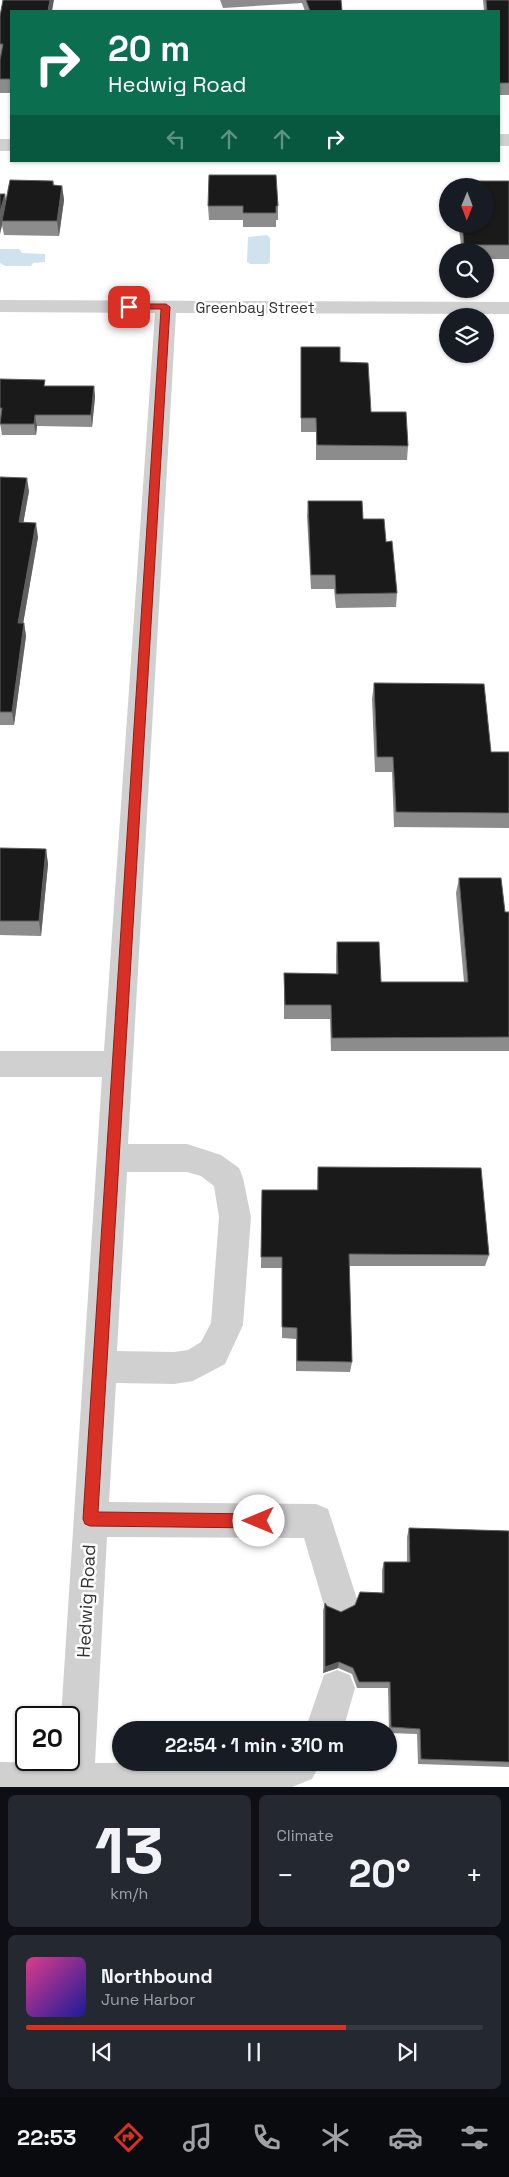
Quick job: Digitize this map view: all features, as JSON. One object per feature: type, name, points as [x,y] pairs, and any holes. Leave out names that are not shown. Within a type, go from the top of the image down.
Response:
[{"type":"street","name":"Greenbay Street","points":[[0,306],[509,308]]},
{"type":"street","name":"Hedwig Road","points":[[75,1785],[112,1158],[166,307]]},
{"type":"street","points":[[0,1064],[118,1064]]},
{"type":"street","points":[[100,1367],[174,1368],[193,1365],[213,1353],[227,1326],[235,1217],[233,1196],[228,1178],[210,1165],[186,1158],[112,1158]]},
{"type":"street","points":[[90,1519],[316,1521],[339,1599]]},
{"type":"street","points":[[327,1721],[338,1688]]},
{"type":"street","points":[[0,1781],[75,1785],[260,1777],[281,1771]]},
{"type":"water","points":[[267,235],[270,238],[270,262],[268,264],[250,264],[247,262],[248,237]]},
{"type":"water","points":[[0,249],[19,249],[22,253],[45,254],[45,262],[33,263],[31,266],[5,266],[0,263]]},
{"type":"building","points":[[3,0],[50,0],[48,10],[10,10],[10,79],[0,79],[0,60],[3,44],[0,44],[0,16]]},
{"type":"building","points":[[306,0],[341,0],[342,10],[310,10]]},
{"type":"building","points":[[486,0],[509,0],[509,83],[500,83],[500,10],[487,10]]},
{"type":"building","points":[[209,175],[276,175],[278,206],[276,206],[276,213],[243,213],[243,206],[208,206]]},
{"type":"building","points":[[10,180],[53,181],[53,185],[62,186],[57,221],[2,221]]},
{"type":"building","points":[[494,181],[509,181],[509,245],[464,243],[463,233],[494,233]]},
{"type":"building","points":[[0,194],[5,194],[0,212]]},
{"type":"building","points":[[301,347],[340,347],[340,362],[368,363],[371,412],[406,412],[408,446],[317,445],[316,418],[301,418]]},
{"type":"building","points":[[0,379],[45,380],[44,386],[94,386],[91,415],[35,415],[34,424],[0,424],[2,408],[0,408]]},
{"type":"building","points":[[0,477],[27,478],[19,522],[36,523],[18,623],[24,623],[12,712],[0,712]]},
{"type":"building","points":[[308,501],[362,501],[363,519],[384,519],[386,542],[392,541],[397,593],[336,594],[335,575],[311,575]]},
{"type":"building","points":[[374,683],[484,684],[491,752],[509,752],[509,813],[396,812],[393,757],[377,757]]},
{"type":"building","points":[[0,848],[46,849],[39,921],[0,921]]},
{"type":"building","points":[[459,878],[501,878],[505,912],[509,912],[509,1037],[332,1038],[331,1005],[285,1005],[284,973],[338,974],[337,942],[379,942],[381,982],[468,982]]},
{"type":"building","points":[[318,1167],[481,1168],[489,1255],[349,1254],[352,1362],[297,1361],[297,1328],[282,1327],[282,1257],[261,1257],[262,1190],[318,1190]]},
{"type":"building","points":[[409,1528],[509,1531],[509,1762],[421,1759],[420,1729],[397,1727],[397,1721],[391,1721],[390,1682],[359,1682],[353,1668],[339,1662],[325,1667],[325,1603],[327,1606],[341,1612],[355,1605],[360,1592],[384,1593],[384,1562],[410,1562]]},
{"type":"route","points":[[129,307],[166,307],[90,1519],[259,1521]]}]
